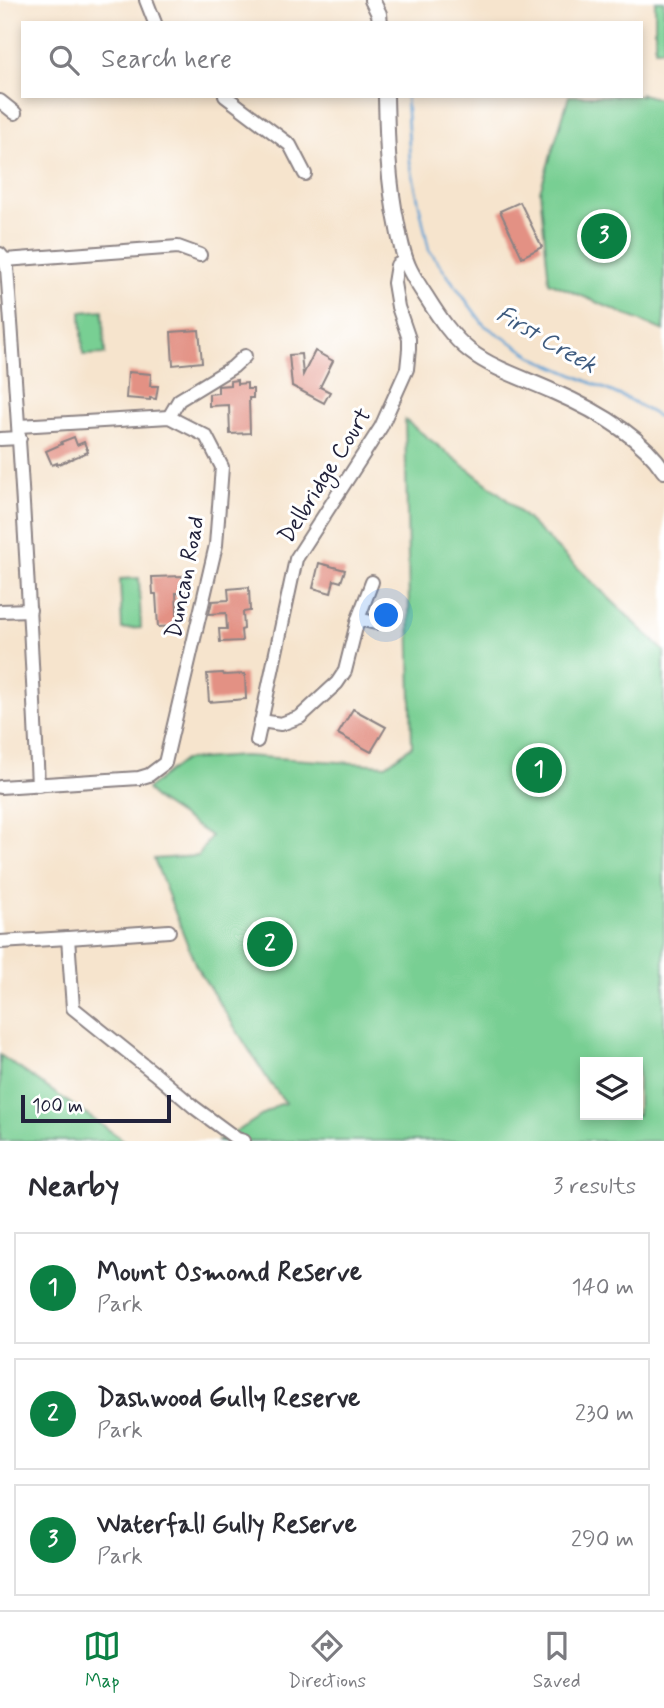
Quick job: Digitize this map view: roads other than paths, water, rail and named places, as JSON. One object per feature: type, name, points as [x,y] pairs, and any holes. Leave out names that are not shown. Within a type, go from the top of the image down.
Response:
[{"type":"street","points":[[146,0],[154,21]]},
{"type":"street","points":[[372,0],[380,21]]},
{"type":"street","points":[[228,98],[290,145],[305,174]]},
{"type":"street","points":[[386,98],[387,159],[401,246],[410,270],[436,313],[469,351],[484,361],[569,398],[620,428],[639,442],[664,471]]},
{"type":"street","points":[[0,101],[15,113]]},
{"type":"street","points":[[0,787],[38,785],[19,432],[7,268],[2,257],[178,247],[200,255]]},
{"type":"street","name":"Delbridge Court","points":[[257,741],[296,559],[381,427],[407,369],[409,339],[398,307],[394,283],[397,265],[406,260]]},
{"type":"street","points":[[0,439],[19,432],[169,417],[179,400],[233,367],[245,356]]},
{"type":"street","name":"Duncan Road","points":[[38,785],[139,778],[149,775],[165,763],[216,545],[222,467],[206,436],[169,417]]},
{"type":"street","points":[[261,721],[281,724],[300,717],[337,684],[345,671],[358,619],[372,582]]},
{"type":"street","points":[[0,611],[30,610]]},
{"type":"street","points":[[358,619],[376,623]]},
{"type":"street","points":[[0,942],[169,931]]},
{"type":"street","points":[[68,938],[73,1008],[195,1108],[237,1139],[244,1141]]},
{"type":"waterway","name":"First Creek","points":[[406,98],[410,162],[429,250],[484,325],[537,359],[628,399],[664,420]]},
{"type":"place","name":"Waterfall Gully Reserve","points":[[604,236]]},
{"type":"place","name":"Mount Osmond Reserve","points":[[539,770]]},
{"type":"place","name":"Dashwood Gully Reserve","points":[[270,944]]}]
